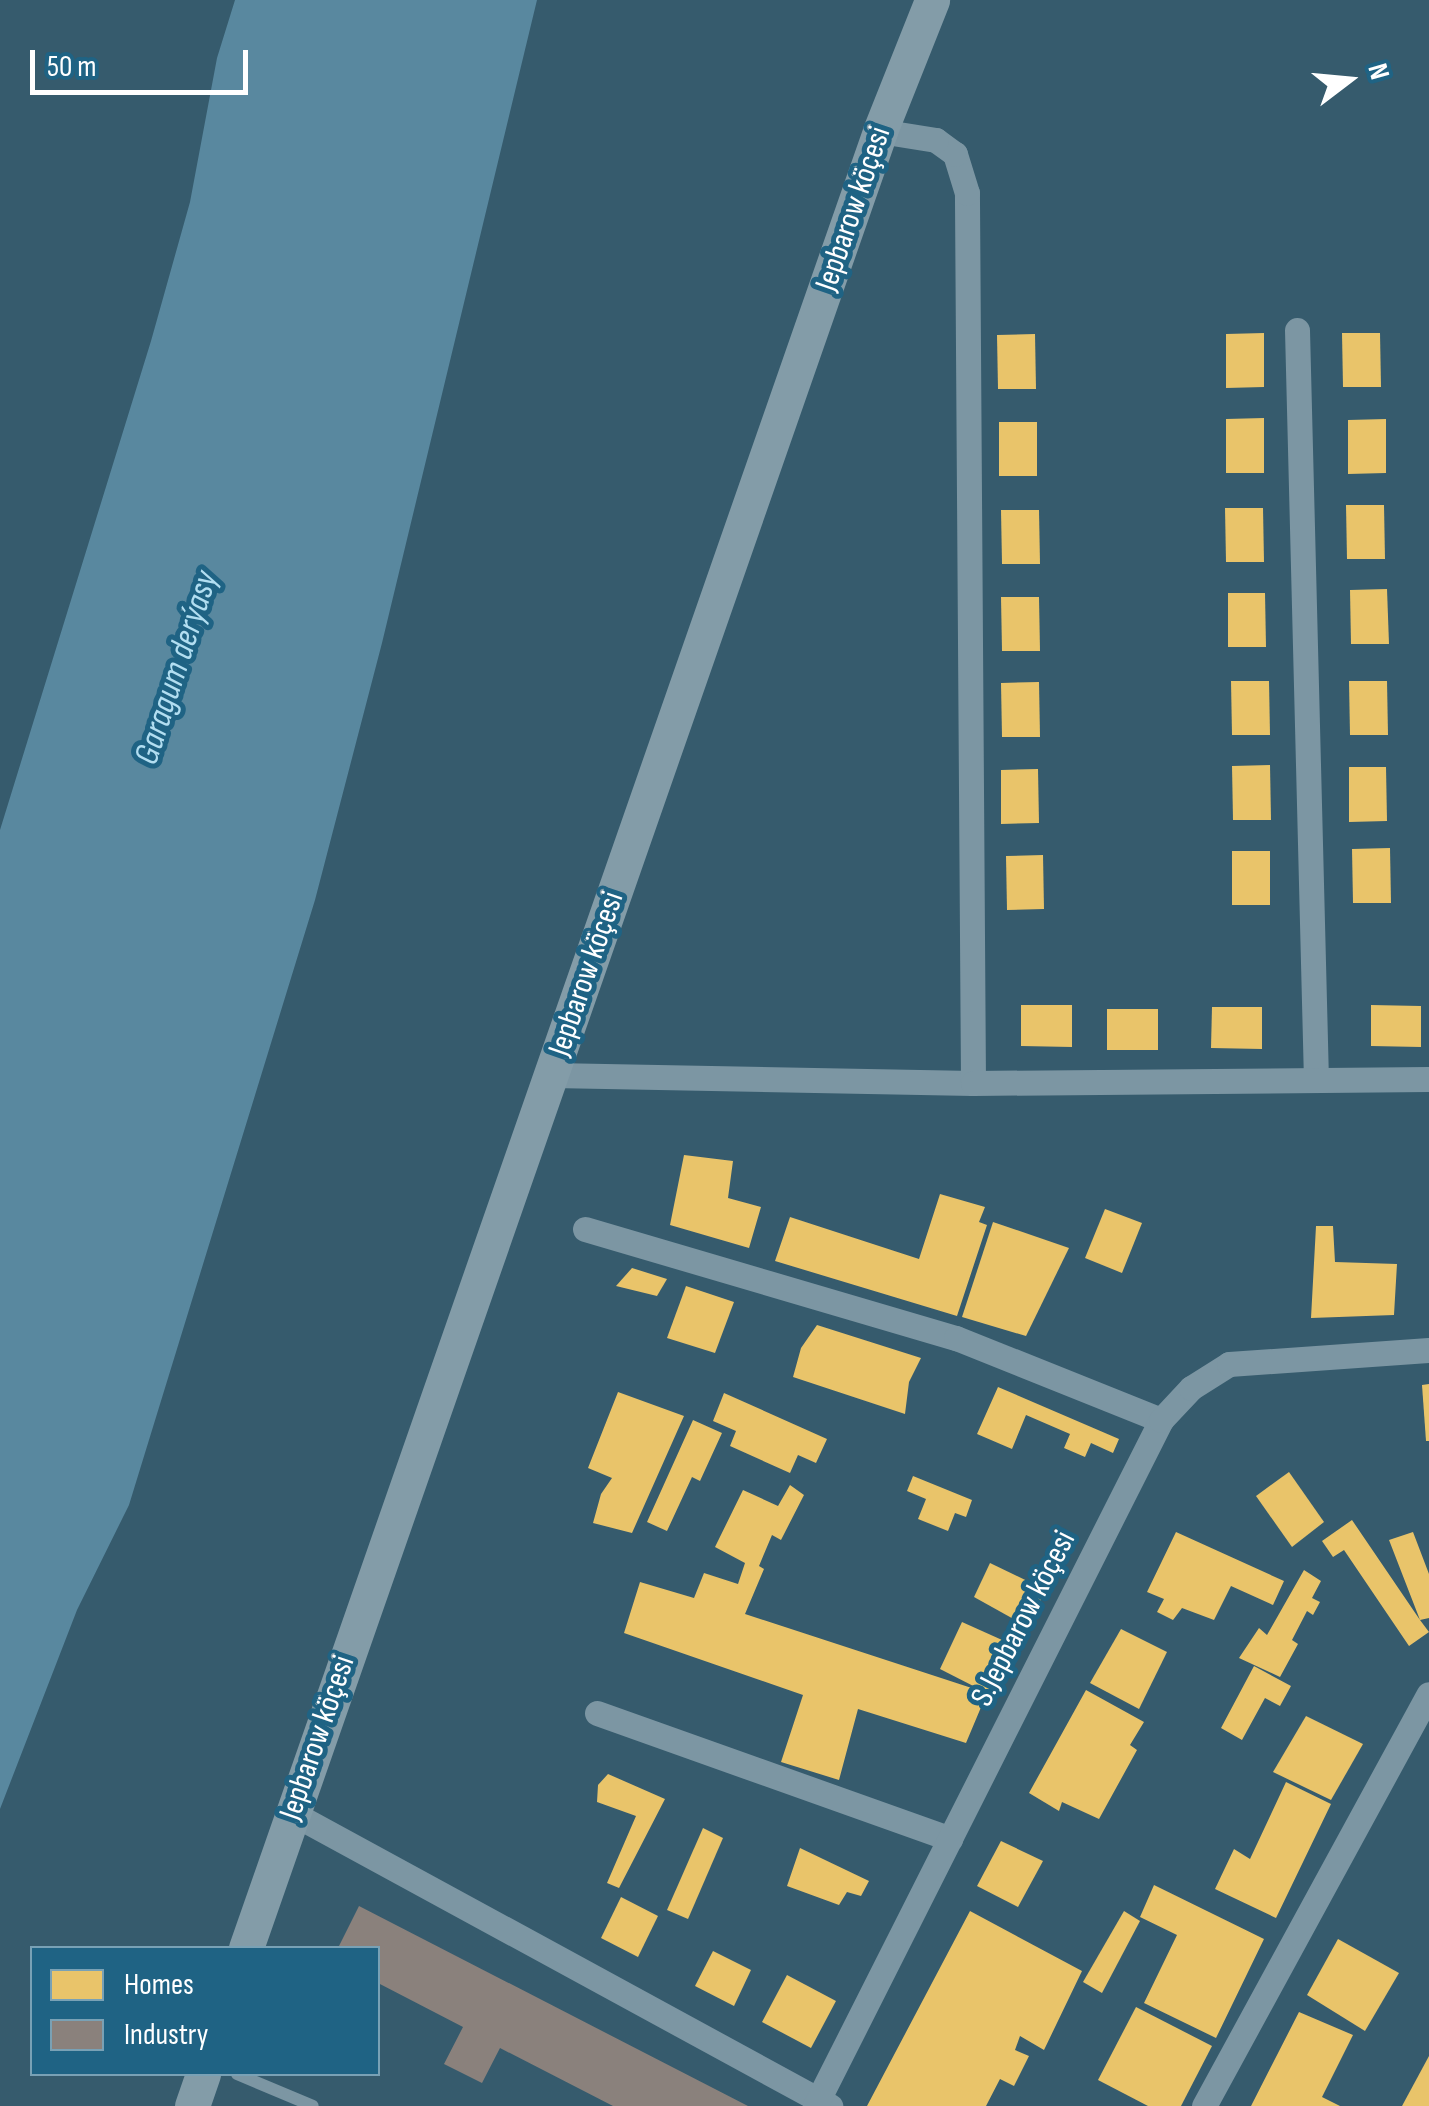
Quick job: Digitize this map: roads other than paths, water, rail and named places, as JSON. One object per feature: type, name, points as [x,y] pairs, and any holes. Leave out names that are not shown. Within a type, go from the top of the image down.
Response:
[{"type":"street","name":"Jepbarow köçesi","points":[[247,1946],[880,131],[932,0]]},
{"type":"street","points":[[880,131],[936,140],[955,154],[966,194],[973,1083]]},
{"type":"street","points":[[1297,330],[1316,1080]]},
{"type":"street","points":[[552,1075],[973,1083],[1429,1079]]},
{"type":"street","points":[[585,1228],[956,1338],[1161,1420]]},
{"type":"street","name":"S.Jepbarow köçesi","points":[[821,2104],[1161,1420],[1190,1388],[1229,1364],[1429,1350]]},
{"type":"street","points":[[1204,2106],[1429,1694]]},
{"type":"street","points":[[597,1714],[950,1839]]},
{"type":"street","points":[[292,1814],[821,2104]]},
{"type":"street","points":[[192,2106],[202,2076]]},
{"type":"lane","points":[[242,2076],[313,2106]]},
{"type":"water","name":"Garagum derýasy","points":[[235,0],[537,0],[382,643],[315,900],[129,1505],[77,1610],[0,1809],[0,830],[151,341],[190,202],[217,58]]}]
